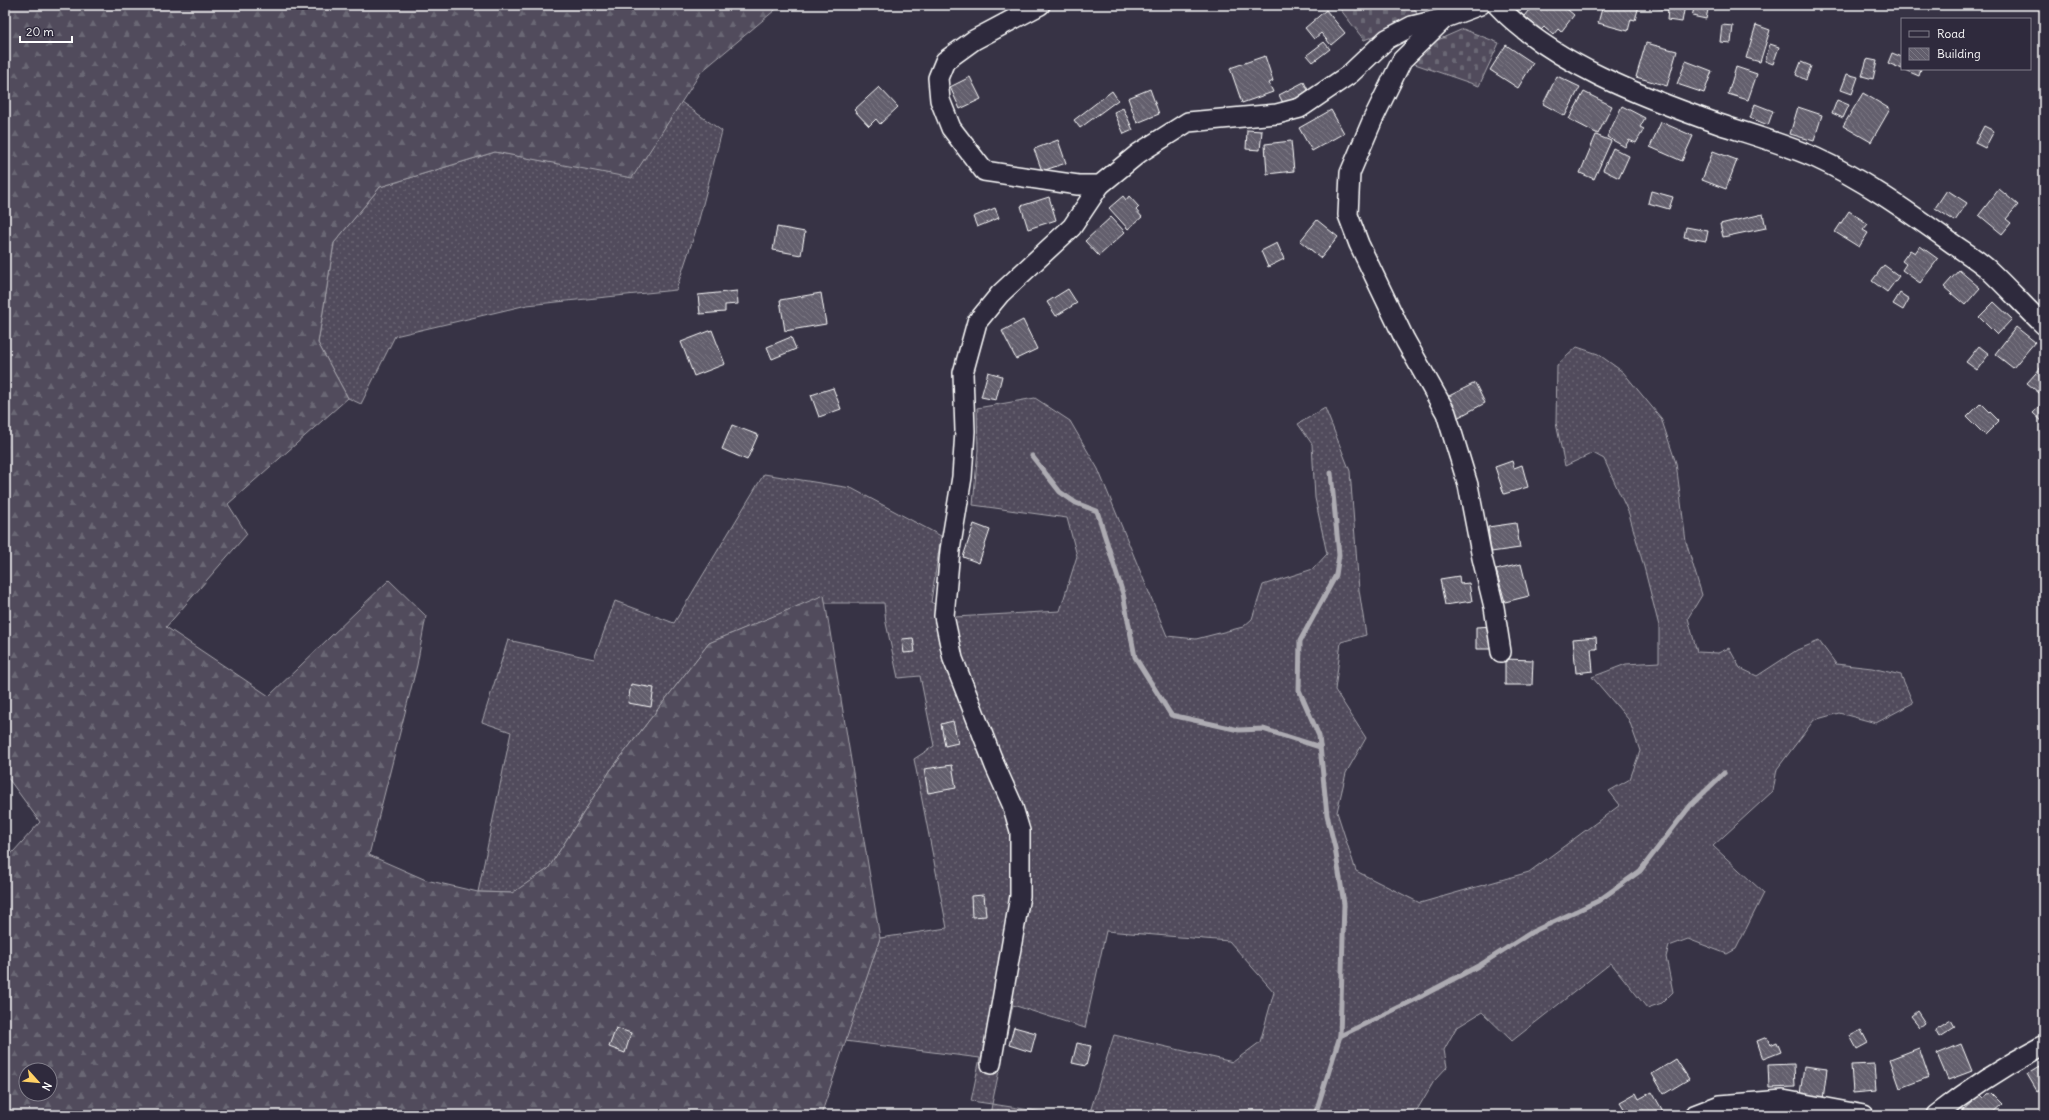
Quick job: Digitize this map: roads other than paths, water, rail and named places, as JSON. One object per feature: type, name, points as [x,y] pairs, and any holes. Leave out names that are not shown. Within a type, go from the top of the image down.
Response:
[{"type":"street","points":[[1040,5],[974,40],[945,62],[938,78],[940,100],[951,128],[984,171],[1078,185],[1100,185]]},
{"type":"street","points":[[991,1064],[1020,896],[1020,832],[1012,804],[995,766],[953,659],[944,616],[950,550],[962,477],[965,431],[963,373],[977,322],[1000,294],[1072,226],[1100,185],[1139,153],[1188,122],[1276,114],[1300,108],[1350,74],[1387,39],[1412,26],[1445,18],[1480,5]]},
{"type":"street","points":[[1497,5],[1509,18],[1548,47],[1569,60],[1621,85],[1719,124],[1787,145],[1847,173],[1917,219],[1988,269],[2044,325]]},
{"type":"street","points":[[1445,18],[1402,60],[1373,119],[1350,173],[1348,215],[1359,244],[1405,340],[1446,413],[1468,485],[1482,558],[1494,607],[1501,652]]},
{"type":"street","points":[[1936,1115],[1960,1096],[2012,1061],[2044,1045]]},
{"type":"street","points":[[1694,1115],[1720,1106],[1783,1100],[1864,1115]]},
{"type":"waterway","points":[[1032,456],[1060,492],[1076,503],[1097,511],[1123,594],[1135,657],[1171,715],[1239,730],[1263,729],[1320,747]]},
{"type":"waterway","points":[[1315,1115],[1340,1036],[1344,904],[1335,848],[1327,815],[1319,736],[1299,690],[1300,641],[1336,575],[1339,555],[1331,473]]},
{"type":"waterway","points":[[1340,1036],[1412,1001],[1480,965],[1532,932],[1598,901],[1640,871],[1690,806],[1724,773]]}]
